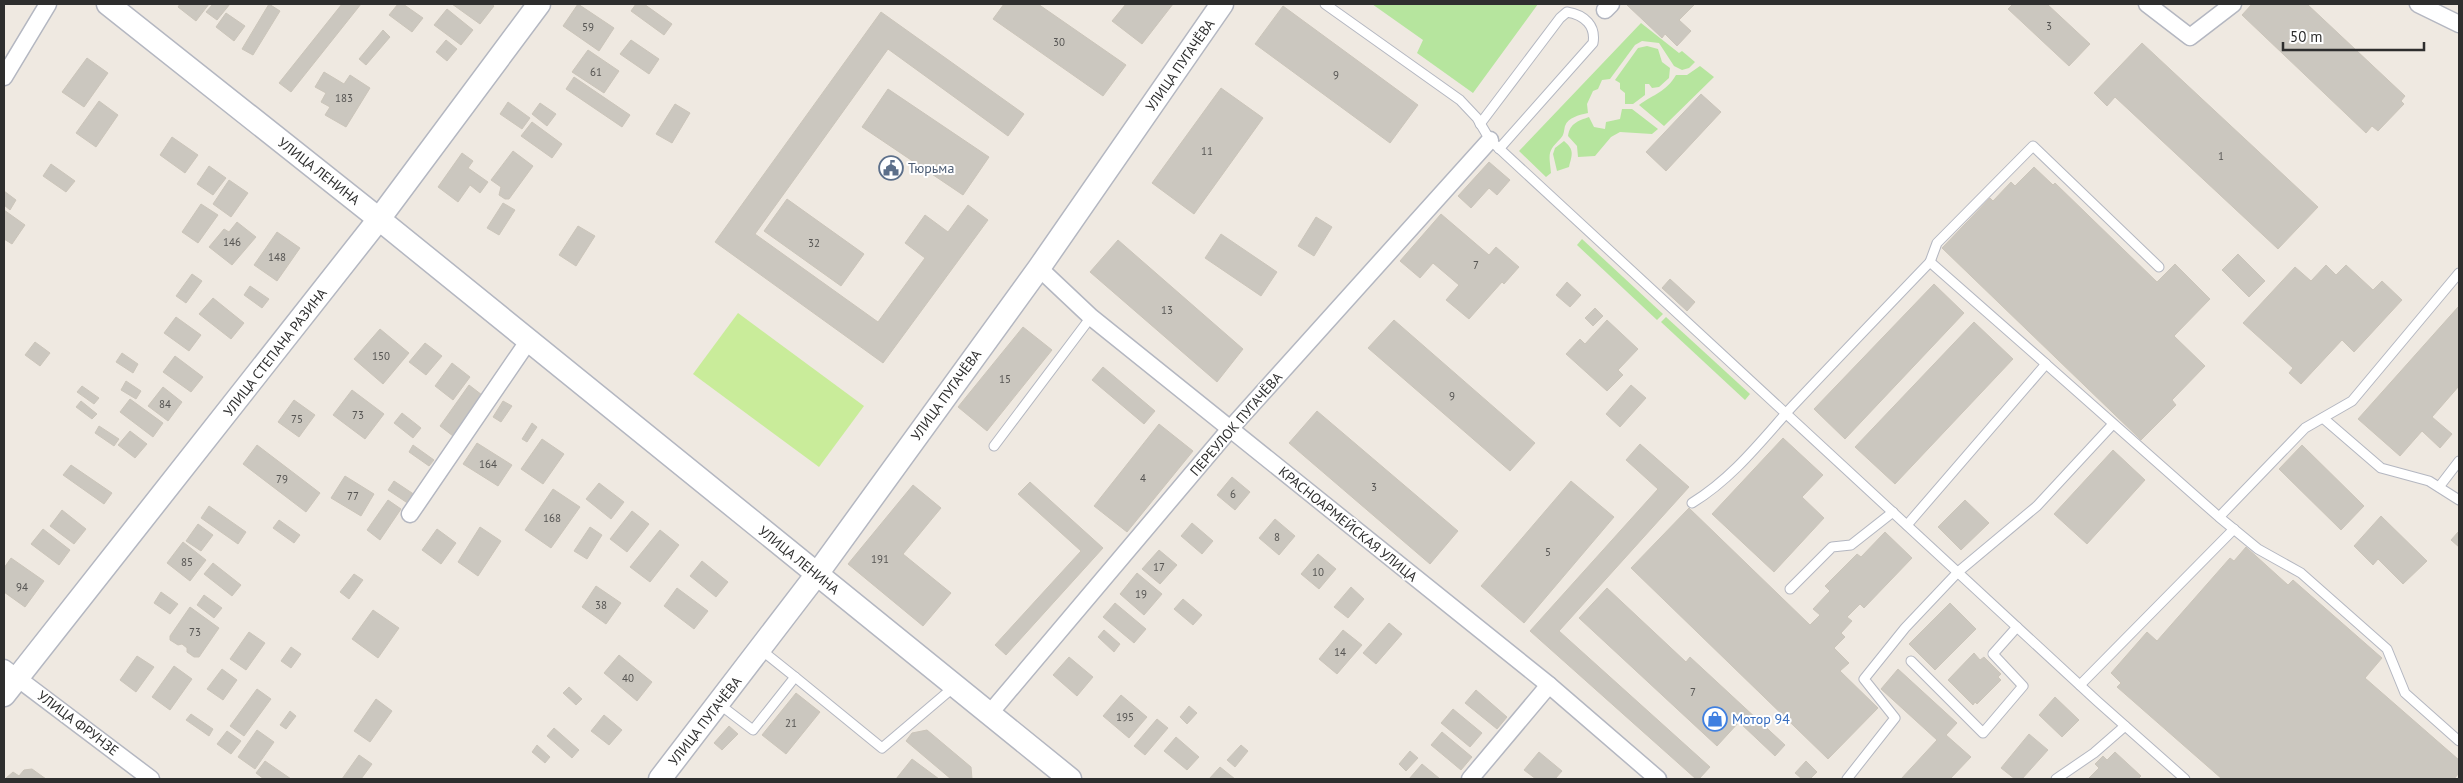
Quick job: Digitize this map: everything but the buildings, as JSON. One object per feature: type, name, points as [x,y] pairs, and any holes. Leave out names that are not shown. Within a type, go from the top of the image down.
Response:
[{"type":"main road","name":"УЛИЦА ЛЕНИНА","points":[[108,4],[380,219],[1070,779]]},
{"type":"main road","name":"УЛИЦА СТЕПАНА РАЗИНА","points":[[4,695],[10,672],[380,219],[539,4]]},
{"type":"main road","name":"УЛИЦА ПУГАЧЁВА","points":[[660,779],[817,574],[1039,268],[1222,4]]},
{"type":"street","points":[[4,77],[48,4]]},
{"type":"street","points":[[2147,4],[2190,37],[2233,4]]},
{"type":"street","points":[[2418,4],[2459,24]]},
{"type":"street","name":"ПЕРЕУЛОК ПУГАЧЁВА","points":[[990,713],[1230,429],[1494,144]]},
{"type":"street","name":"КРАСНОАРМЕЙСКАЯ УЛИЦА","points":[[1039,268],[1092,317],[1549,685],[1658,779]]},
{"type":"street","points":[[410,514],[529,340]]},
{"type":"street","name":"УЛИЦА ФРУНЗЕ","points":[[10,672],[152,779]]},
{"type":"street","points":[[1470,779],[1549,685]]},
{"type":"lane","points":[[1325,4],[1460,100],[1494,144],[2124,726],[2185,779]]},
{"type":"lane","points":[[1480,124],[1560,18],[1567,12],[1576,14],[1591,24],[1595,32],[1593,43],[1494,144]]},
{"type":"lane","points":[[1692,503],[1711,492],[1752,454],[1787,413],[1930,262],[1937,243],[2033,146],[2159,267]]},
{"type":"lane","points":[[1930,262],[2234,529],[2258,549],[2302,573],[2387,649],[2405,693],[2459,741]]},
{"type":"lane","points":[[2222,514],[2305,428],[2352,401],[2459,273]]},
{"type":"lane","points":[[994,446],[1092,317]]},
{"type":"lane","points":[[1907,525],[2046,364]]},
{"type":"lane","points":[[2323,418],[2381,468],[2429,481],[2459,500]]},
{"type":"lane","points":[[1847,779],[1895,718],[1864,680],[1905,628],[1958,572],[2038,506],[2113,424]]},
{"type":"lane","points":[[2439,487],[2459,461]]},
{"type":"lane","points":[[1790,589],[1832,547],[1851,545],[1894,512]]},
{"type":"lane","points":[[2080,685],[2234,529]]},
{"type":"lane","points":[[1911,661],[1983,733],[2023,686],[1993,654],[2017,627]]},
{"type":"lane","points":[[760,648],[882,748],[955,685]]},
{"type":"lane","points":[[718,703],[753,730],[795,677]]},
{"type":"lane","points":[[2056,779],[2094,754],[2124,726]]},
{"type":"green space","points":[[1372,4],[1538,4],[1473,93],[1417,53],[1423,40]]},
{"type":"green space","points":[[1641,23],[1679,53],[1682,51],[1695,62],[1689,68],[1682,70],[1674,66],[1659,43],[1642,41],[1635,45],[1610,79],[1602,80],[1598,89],[1593,91],[1587,104],[1588,113],[1569,120],[1562,137],[1551,150],[1551,173],[1546,177],[1519,151]]},
{"type":"green space","points":[[1647,46],[1658,49],[1662,62],[1670,68],[1669,78],[1659,87],[1652,88],[1649,84],[1645,84],[1645,95],[1633,104],[1625,104],[1625,93],[1620,89],[1620,83],[1615,80],[1638,48]]},
{"type":"green space","points":[[1700,66],[1714,77],[1664,126],[1639,105],[1664,89],[1676,75],[1687,75]]},
{"type":"green space","points":[[1622,109],[1632,109],[1658,129],[1652,134],[1620,132],[1611,137],[1595,156],[1578,157],[1577,146],[1568,136],[1573,125],[1589,117],[1594,127],[1605,129],[1606,122],[1620,119]]},
{"type":"green space","points":[[1564,141],[1570,147],[1571,159],[1569,167],[1557,171],[1553,154],[1555,148]]},
{"type":"green space","points":[[1582,239],[1663,314],[1657,320],[1577,245]]},
{"type":"green space","points":[[738,313],[864,406],[819,467],[693,374]]},
{"type":"green space","points":[[1666,317],[1750,394],[1745,400],[1661,322]]},
{"type":"place","name":"Тюрьма","points":[[891,168]]},
{"type":"place","name":"Мотор 94","points":[[1715,719]]}]
